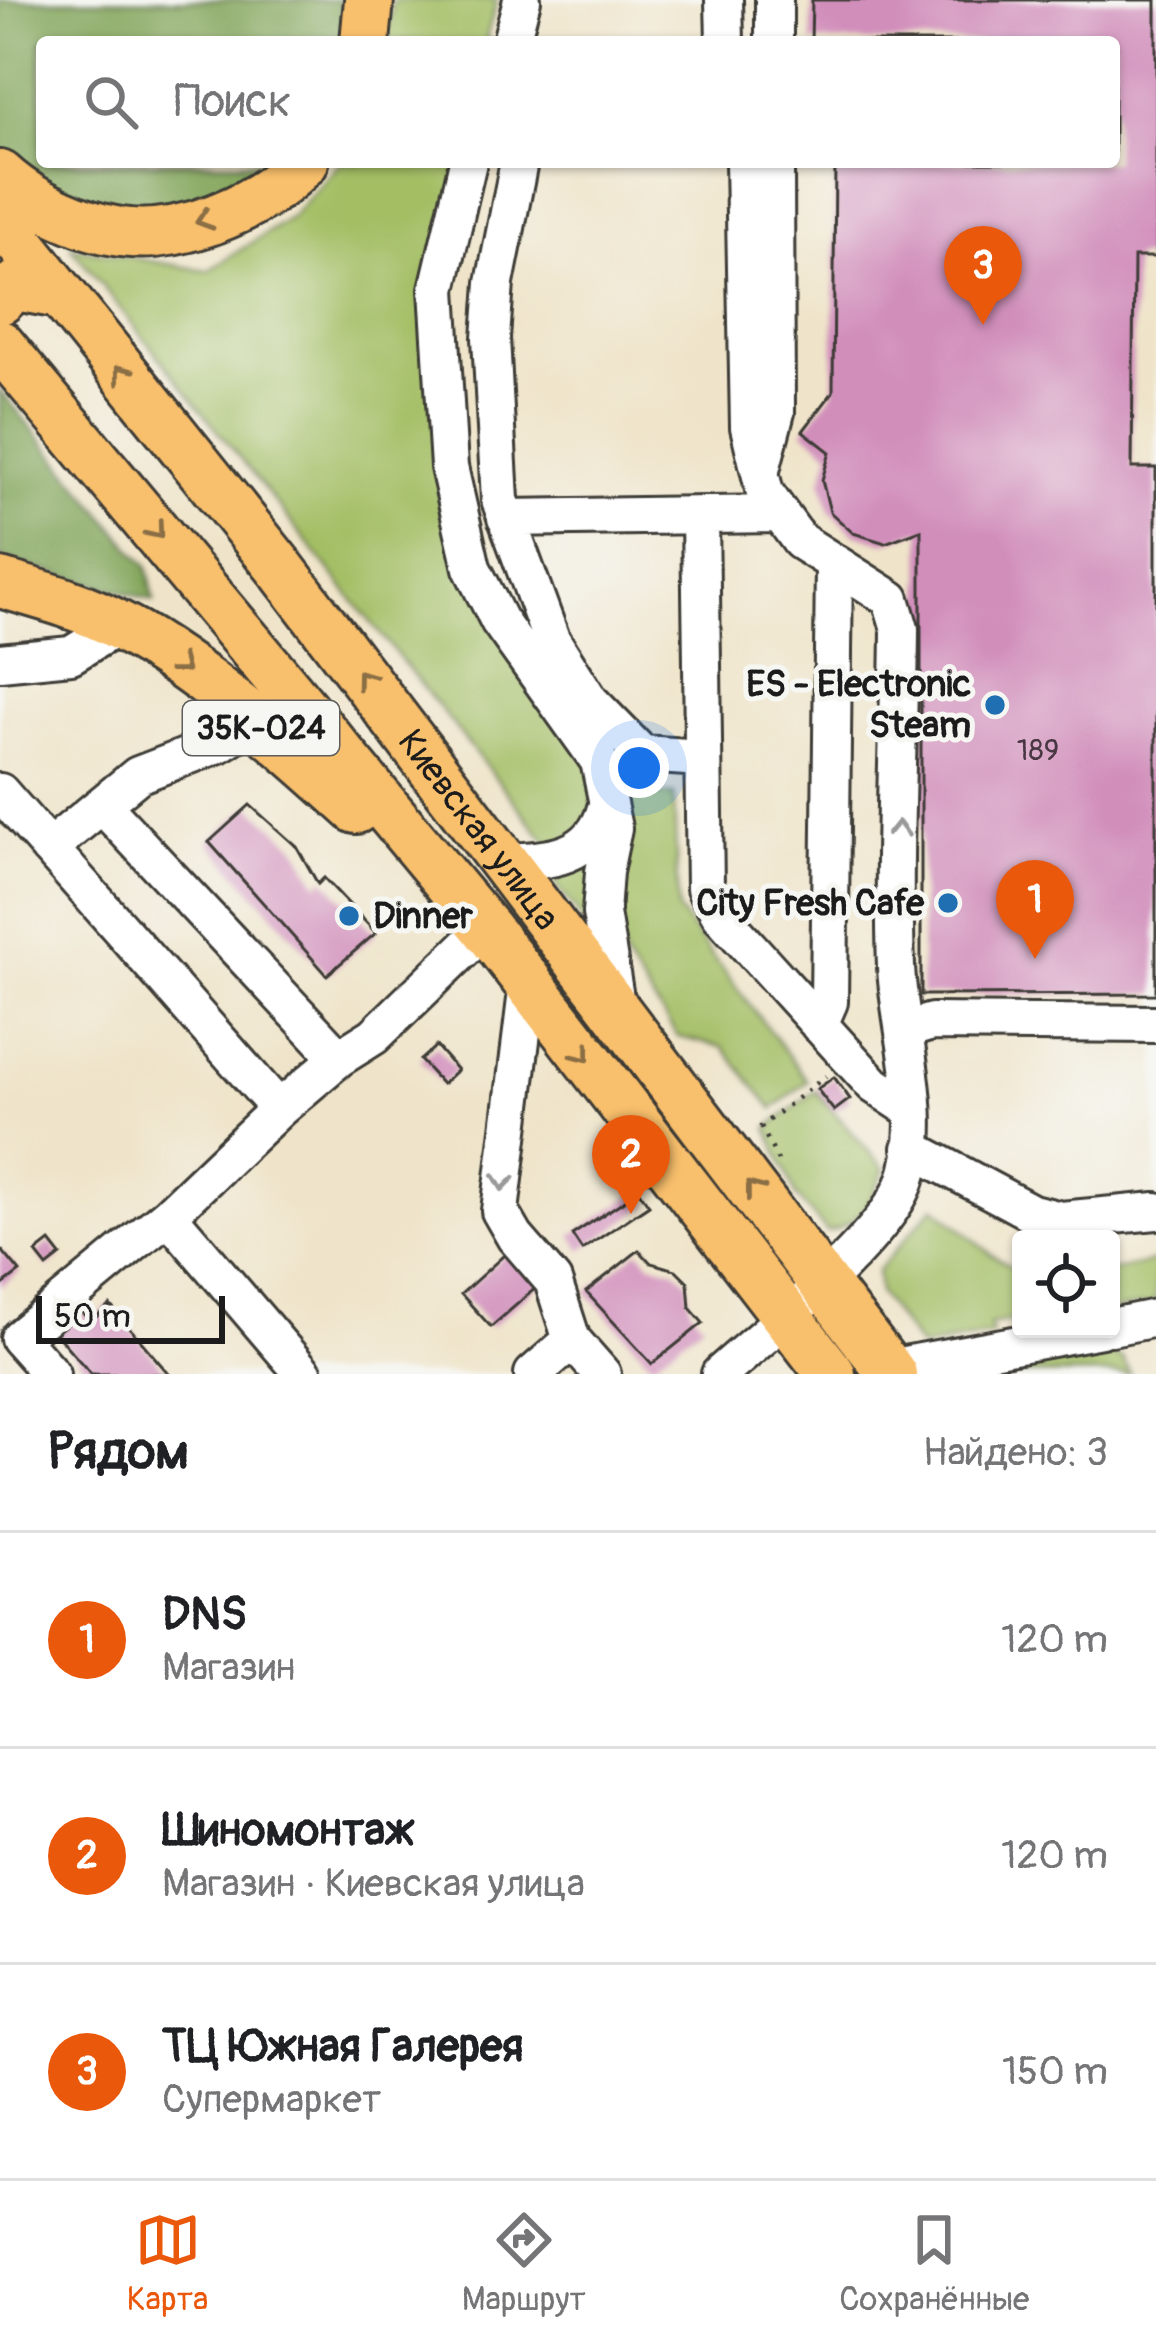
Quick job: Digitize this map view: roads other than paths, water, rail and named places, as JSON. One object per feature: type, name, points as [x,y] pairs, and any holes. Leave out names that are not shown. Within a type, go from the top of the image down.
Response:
[{"type":"main road","points":[[366,36],[369,0]]},
{"type":"main road","points":[[0,175],[14,188],[96,226],[152,234],[237,208],[282,185],[298,168]]},
{"type":"main road","name":"Киевская улица","points":[[0,218],[281,569],[890,1371]]},
{"type":"main road","points":[[0,300],[15,286],[59,294]]},
{"type":"main road","name":"Киевская улица","points":[[0,345],[486,928],[831,1374]]},
{"type":"main road","name":"35К-024","points":[[0,583],[67,602],[156,646],[323,779],[486,928]]},
{"type":"street","points":[[513,36],[522,0]]},
{"type":"street","points":[[724,0],[725,36]]},
{"type":"street","points":[[774,0],[774,36]]},
{"type":"street","points":[[467,168],[438,289],[449,467],[472,568],[499,621],[599,761],[613,828],[602,913],[618,1015]]},
{"type":"street","points":[[518,168],[495,283],[490,338],[500,500],[551,639],[590,701],[642,754],[701,758]]},
{"type":"street","points":[[720,1374],[824,1282],[888,1211],[905,1183],[911,1110],[896,970],[900,629],[891,599],[800,541],[777,514],[760,473],[748,427],[744,168]]},
{"type":"street","points":[[760,473],[776,412],[775,168]]},
{"type":"street","points":[[506,518],[777,514]]},
{"type":"street","points":[[700,516],[705,888],[721,916],[874,1085],[911,1110]]},
{"type":"street","points":[[819,1024],[829,1002],[834,566]]},
{"type":"street","points":[[0,662],[71,655],[119,625]]},
{"type":"street","points":[[49,848],[138,776],[219,744],[254,722]]},
{"type":"street","points":[[0,792],[279,1109]]},
{"type":"street","points":[[504,862],[551,861],[581,848],[602,824],[609,798]]},
{"type":"street","points":[[103,806],[339,1058]]},
{"type":"street","points":[[51,1374],[19,1338],[168,1215],[339,1058],[378,1041],[486,928]]},
{"type":"street","points":[[528,983],[500,1211],[515,1238],[553,1281],[572,1340],[602,1374]]},
{"type":"street","points":[[905,1030],[932,1022],[1156,1024]]},
{"type":"street","points":[[910,1148],[1032,1213],[1061,1220],[1156,1211]]},
{"type":"street","points":[[168,1215],[304,1374]]},
{"type":"street","points":[[1120,1327],[1153,1329]]},
{"type":"street","points":[[890,1371],[1056,1338]]},
{"type":"street","points":[[533,1374],[572,1340]]},
{"type":"place","name":"ТЦ Южная Галерея","points":[[983,325]]},
{"type":"place","name":"ES - Electronic Steam","points":[[995,705]]},
{"type":"place","name":"City Fresh Cafe","points":[[948,903]]},
{"type":"place","name":"Dinner","points":[[349,916]]},
{"type":"place","name":"DNS","points":[[1035,959]]},
{"type":"place","name":"Шиномонтаж","points":[[631,1214]]}]
